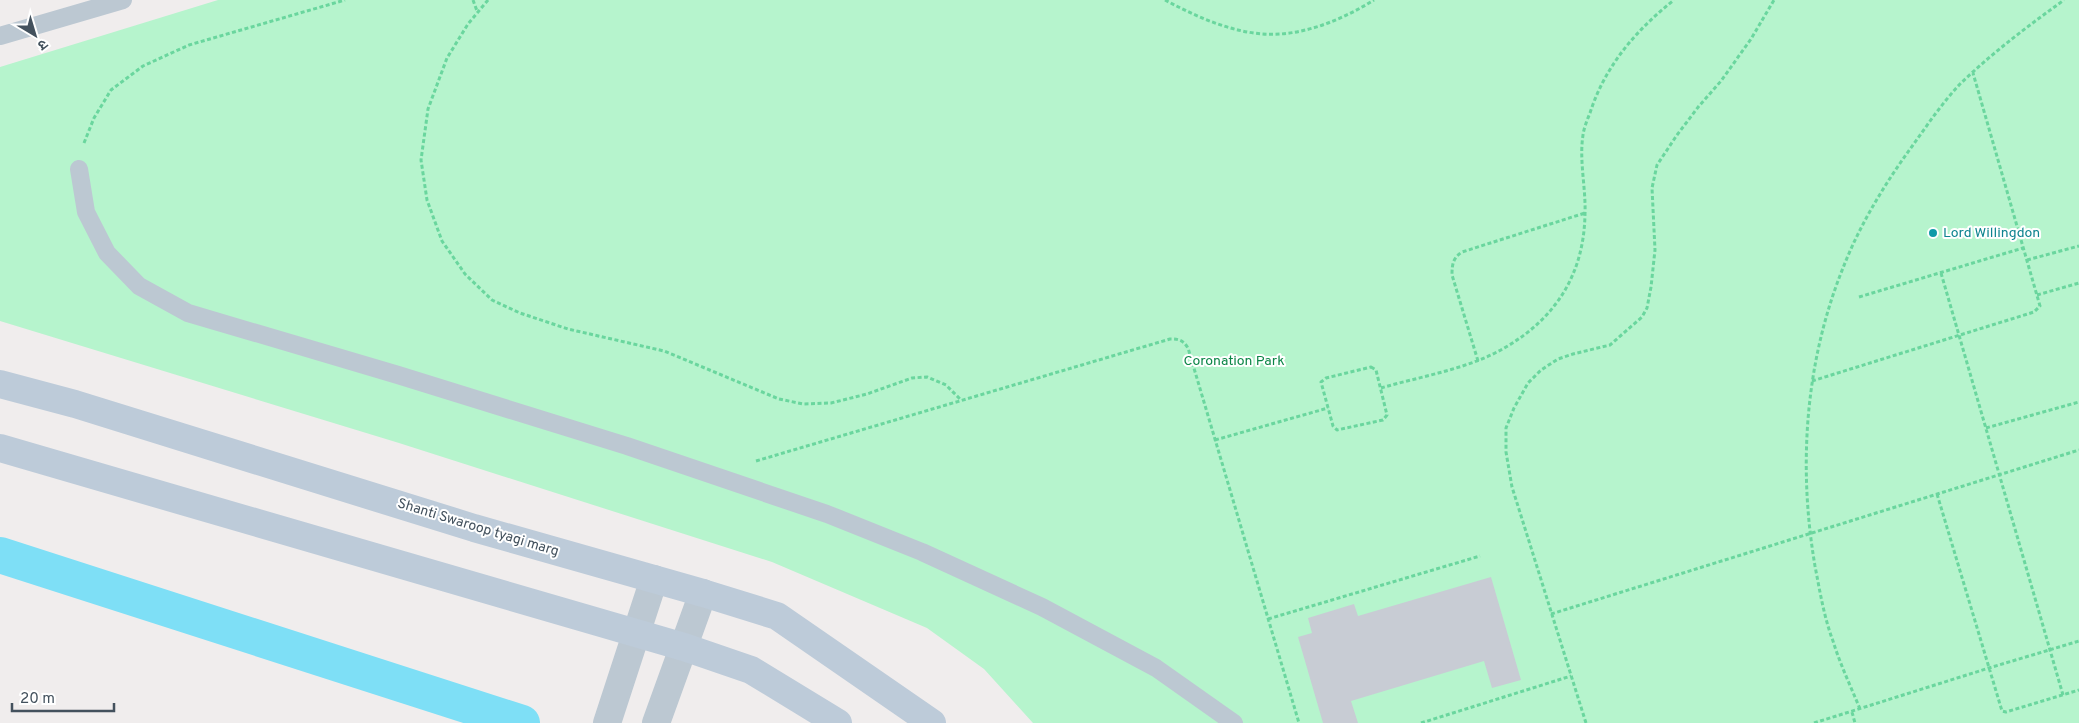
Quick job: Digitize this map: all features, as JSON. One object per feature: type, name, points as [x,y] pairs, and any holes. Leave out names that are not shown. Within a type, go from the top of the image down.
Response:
[{"type":"main road","name":"Shanti Swaroop tyagi marg","points":[[0,384],[76,404],[474,528],[777,616],[932,723]]},
{"type":"main road","points":[[0,448],[684,647],[751,670],[838,723]]},
{"type":"street","points":[[610,715],[654,579]]},
{"type":"street","points":[[656,722],[703,593]]},
{"type":"lane","points":[[0,36],[123,0]]},
{"type":"lane","points":[[79,169],[86,212],[108,253],[139,286],[188,313],[425,383],[710,474],[826,514],[913,549],[1042,607],[1156,668],[1234,723]]},
{"type":"path","points":[[79,169],[82,147],[94,118],[111,90],[143,66],[189,45],[345,0]]},
{"type":"path","points":[[473,0],[477,12]]},
{"type":"path","points":[[488,0],[477,12],[447,58],[428,109],[422,160],[427,200],[442,240],[465,274],[492,300],[520,313],[568,329],[664,351],[779,400],[802,404],[830,403],[867,394],[912,378],[927,377],[946,386],[961,399]]},
{"type":"path","points":[[1165,0],[1192,14],[1224,26],[1262,34],[1287,33],[1322,25],[1356,12],[1374,0]]},
{"type":"path","points":[[1381,388],[1478,361],[1507,347],[1554,308],[1570,283],[1581,252],[1586,213],[1582,172],[1583,134],[1594,100],[1616,58],[1638,31],[1674,0]]},
{"type":"path","points":[[1586,723],[1512,487],[1506,452],[1506,428],[1528,382],[1541,370],[1573,354],[1610,345],[1642,317],[1647,308],[1653,269],[1652,188],[1657,165],[1677,135],[1721,81],[1746,46],[1774,0]]},
{"type":"path","points":[[1860,709],[1832,641],[1820,596],[1810,533],[1806,476],[1812,381],[1818,345],[1843,267],[1890,177],[1960,85],[2031,24],[2064,0]]},
{"type":"path","points":[[1812,381],[2034,312],[2040,306],[1973,73]]},
{"type":"path","points":[[1478,361],[1452,275],[1452,264],[1456,256],[1462,252],[1586,213]]},
{"type":"path","points":[[2027,260],[2079,246]]},
{"type":"path","points":[[1859,297],[2024,248]]},
{"type":"path","points":[[1941,272],[2063,695]]},
{"type":"path","points":[[2037,295],[2079,283]]},
{"type":"path","points":[[710,474],[961,399],[1170,339],[1178,339],[1184,342],[1188,348],[1299,723]]},
{"type":"path","points":[[1373,367],[1376,370],[1381,388],[1387,411],[1387,415],[1383,420],[1337,430],[1333,426],[1321,385],[1321,382],[1326,378],[1373,367]]},
{"type":"path","points":[[1986,428],[2079,402]]},
{"type":"path","points":[[1215,440],[1328,408]]},
{"type":"path","points":[[1551,614],[2079,450]]},
{"type":"path","points":[[1937,494],[2001,709],[2004,712],[2079,690]]},
{"type":"path","points":[[1268,619],[1480,556]]},
{"type":"path","points":[[1814,723],[2079,641]]},
{"type":"path","points":[[1421,723],[1571,676]]},
{"type":"path","points":[[1852,712],[1855,723]]},
{"type":"green space","name":"Coronation Park","points":[[218,0],[2079,0],[2079,723],[1033,723],[984,669],[927,628],[772,562],[399,443],[0,321],[0,67]]},
{"type":"building","points":[[1491,577],[1521,680],[1492,688],[1484,661],[1351,701],[1358,723],[1323,723],[1298,637],[1312,633],[1308,618],[1354,604],[1358,616]]},
{"type":"waterway","points":[[0,555],[522,723]]},
{"type":"place","name":"Lord Willingdon","points":[[1933,233]]}]
